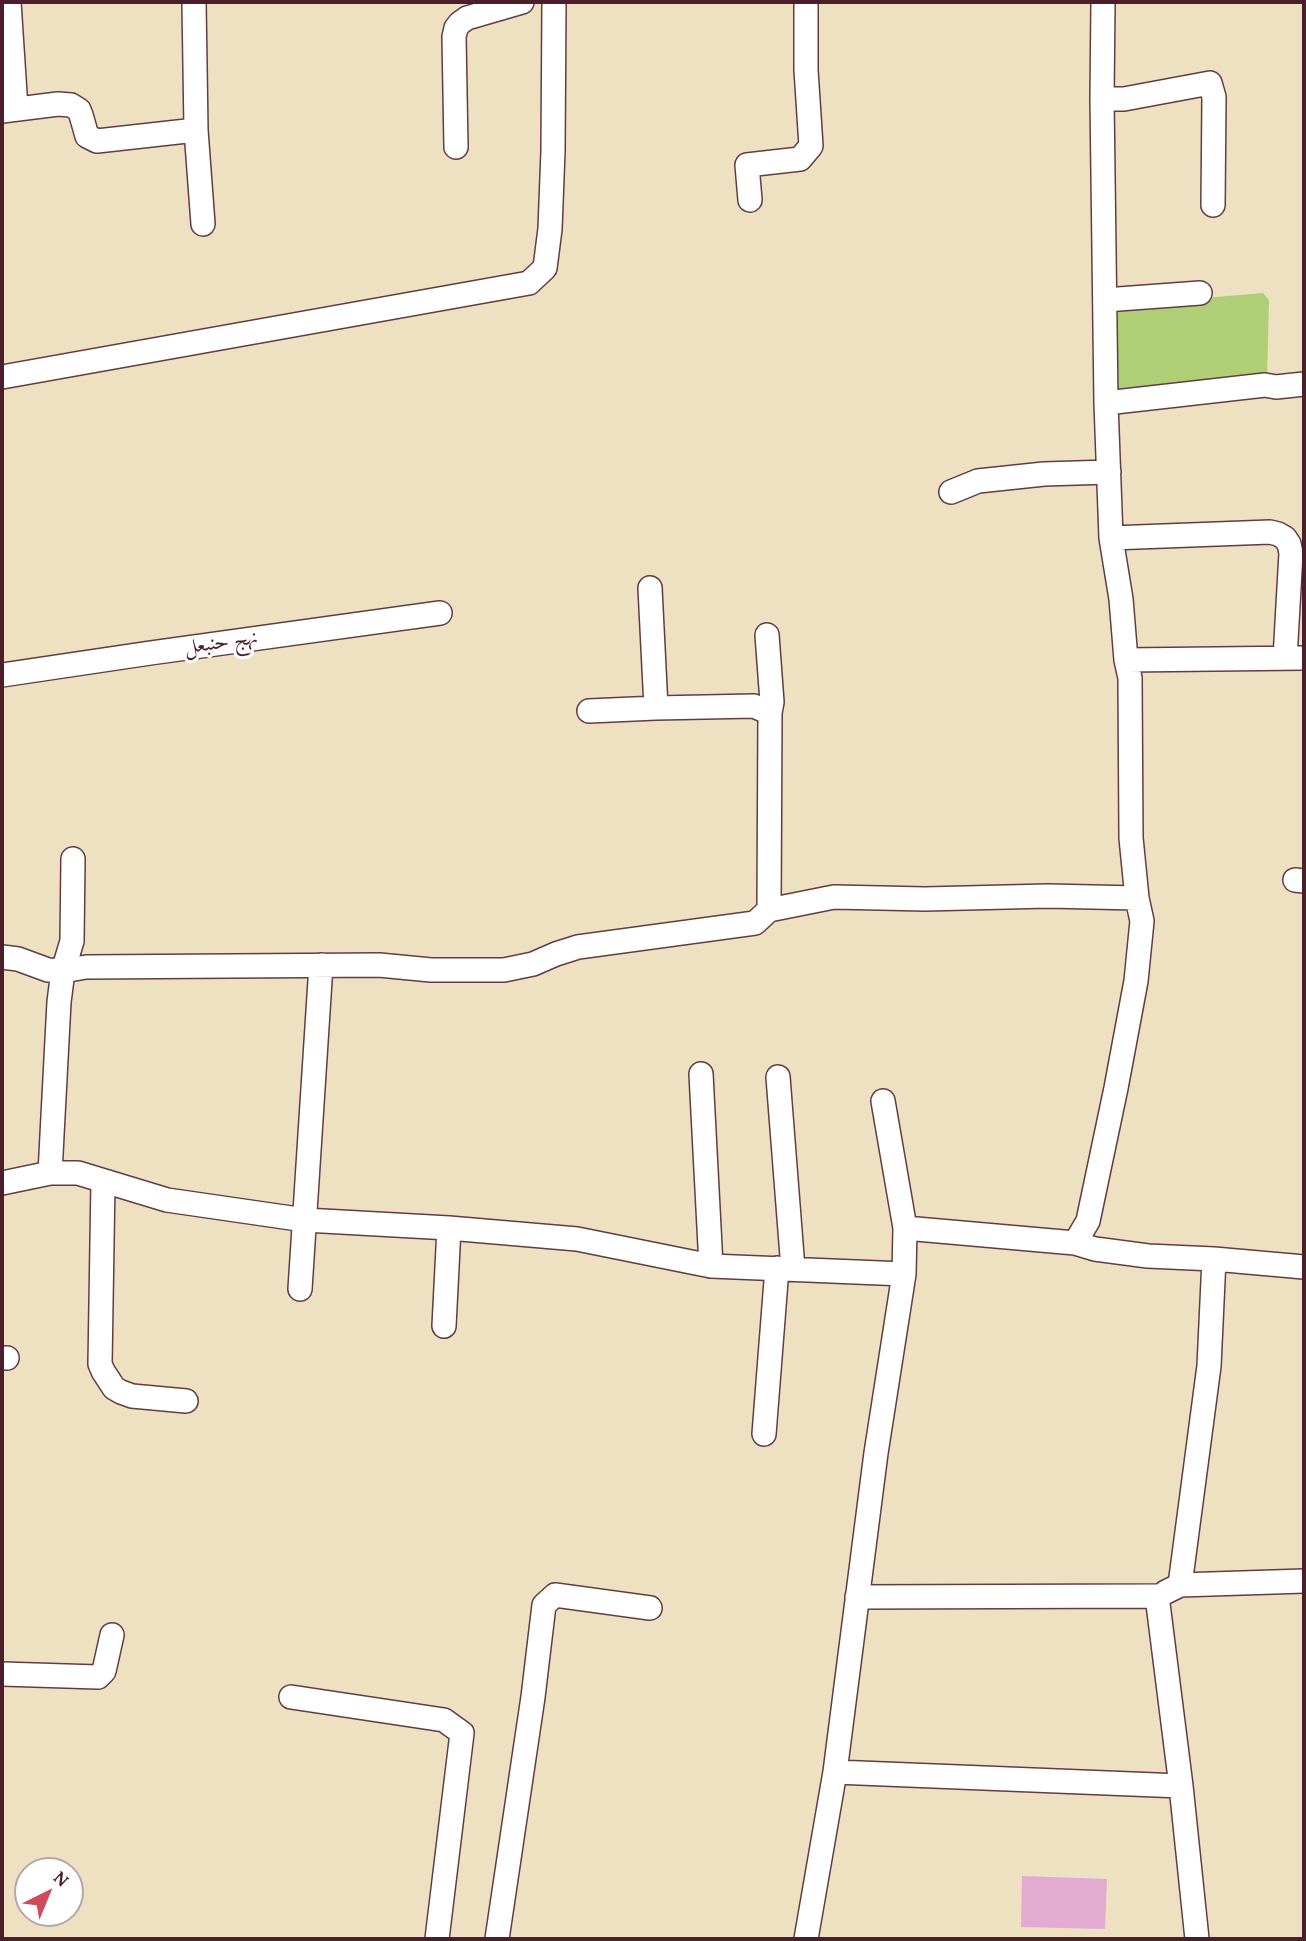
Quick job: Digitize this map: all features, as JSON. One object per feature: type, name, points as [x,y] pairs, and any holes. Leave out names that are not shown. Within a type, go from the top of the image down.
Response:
[{"type":"street","points":[[9,2],[9,110],[71,105],[79,110],[87,136],[97,141],[196,130]]},
{"type":"street","points":[[194,2],[196,130],[203,224]]},
{"type":"street","points":[[456,147],[456,28],[467,18],[522,2]]},
{"type":"street","points":[[2,377],[528,284],[545,268],[550,229],[554,2]]},
{"type":"street","points":[[750,200],[747,165],[800,159],[811,146],[806,70],[806,2]]},
{"type":"street","points":[[1074,1243],[1088,1221],[1136,982],[1142,921],[1131,838],[1130,678],[1111,538],[1106,403],[1103,2]]},
{"type":"street","points":[[1102,99],[1124,99],[1210,83],[1214,97],[1213,205]]},
{"type":"street","points":[[1105,300],[1200,293]]},
{"type":"street","points":[[1106,403],[1265,385],[1276,387],[1304,384]]},
{"type":"street","points":[[951,492],[978,481],[1044,474],[1109,472]]},
{"type":"street","points":[[1111,538],[1270,532],[1285,538],[1289,544],[1297,579],[1295,658],[1126,660]]},
{"type":"street","points":[[650,588],[656,708]]},
{"type":"street","name":"نهج حنبعل","points":[[2,675],[440,613]]},
{"type":"street","points":[[767,635],[772,702],[769,910]]},
{"type":"street","points":[[589,711],[754,706],[770,712]]},
{"type":"street","points":[[50,1173],[59,1002],[63,971],[72,941],[73,859]]},
{"type":"street","points":[[2,957],[48,970],[63,971],[86,967],[321,965],[504,970],[533,964],[578,947],[755,923],[769,910],[834,897],[1137,898]]},
{"type":"street","points":[[300,1289],[321,965]]},
{"type":"street","points":[[701,1074],[711,1266]]},
{"type":"street","points":[[764,1434],[785,1268],[778,1077]]},
{"type":"street","points":[[806,1939],[835,1772],[876,1454],[904,1274],[905,1228],[883,1101]]},
{"type":"street","points":[[2,1183],[50,1173],[78,1173],[167,1200],[305,1220],[577,1239],[711,1266],[904,1274]]},
{"type":"street","points":[[103,1181],[100,1364],[114,1388],[121,1392],[132,1396],[186,1401]]},
{"type":"street","points":[[444,1326],[449,1228]]},
{"type":"street","points":[[905,1228],[1074,1243],[1095,1249],[1148,1256],[1304,1267]]},
{"type":"street","points":[[1180,1585],[1209,1366],[1214,1259]]},
{"type":"street","points":[[858,1597],[1157,1596],[1180,1585],[1304,1581]]},
{"type":"street","points":[[497,1939],[544,1605],[555,1595],[650,1608]]},
{"type":"street","points":[[1157,1596],[1197,1939]]},
{"type":"street","points":[[2,1674],[99,1677],[104,1671],[113,1635]]},
{"type":"street","points":[[291,1697],[444,1720],[463,1733],[437,1939]]},
{"type":"street","points":[[835,1772],[1181,1786]]},
{"type":"green space","points":[[1263,293],[1269,300],[1267,378],[1126,395],[1116,386],[1115,314],[1120,305]]},
{"type":"building","points":[[1022,1876],[1107,1879],[1105,1929],[1021,1927]]}]
